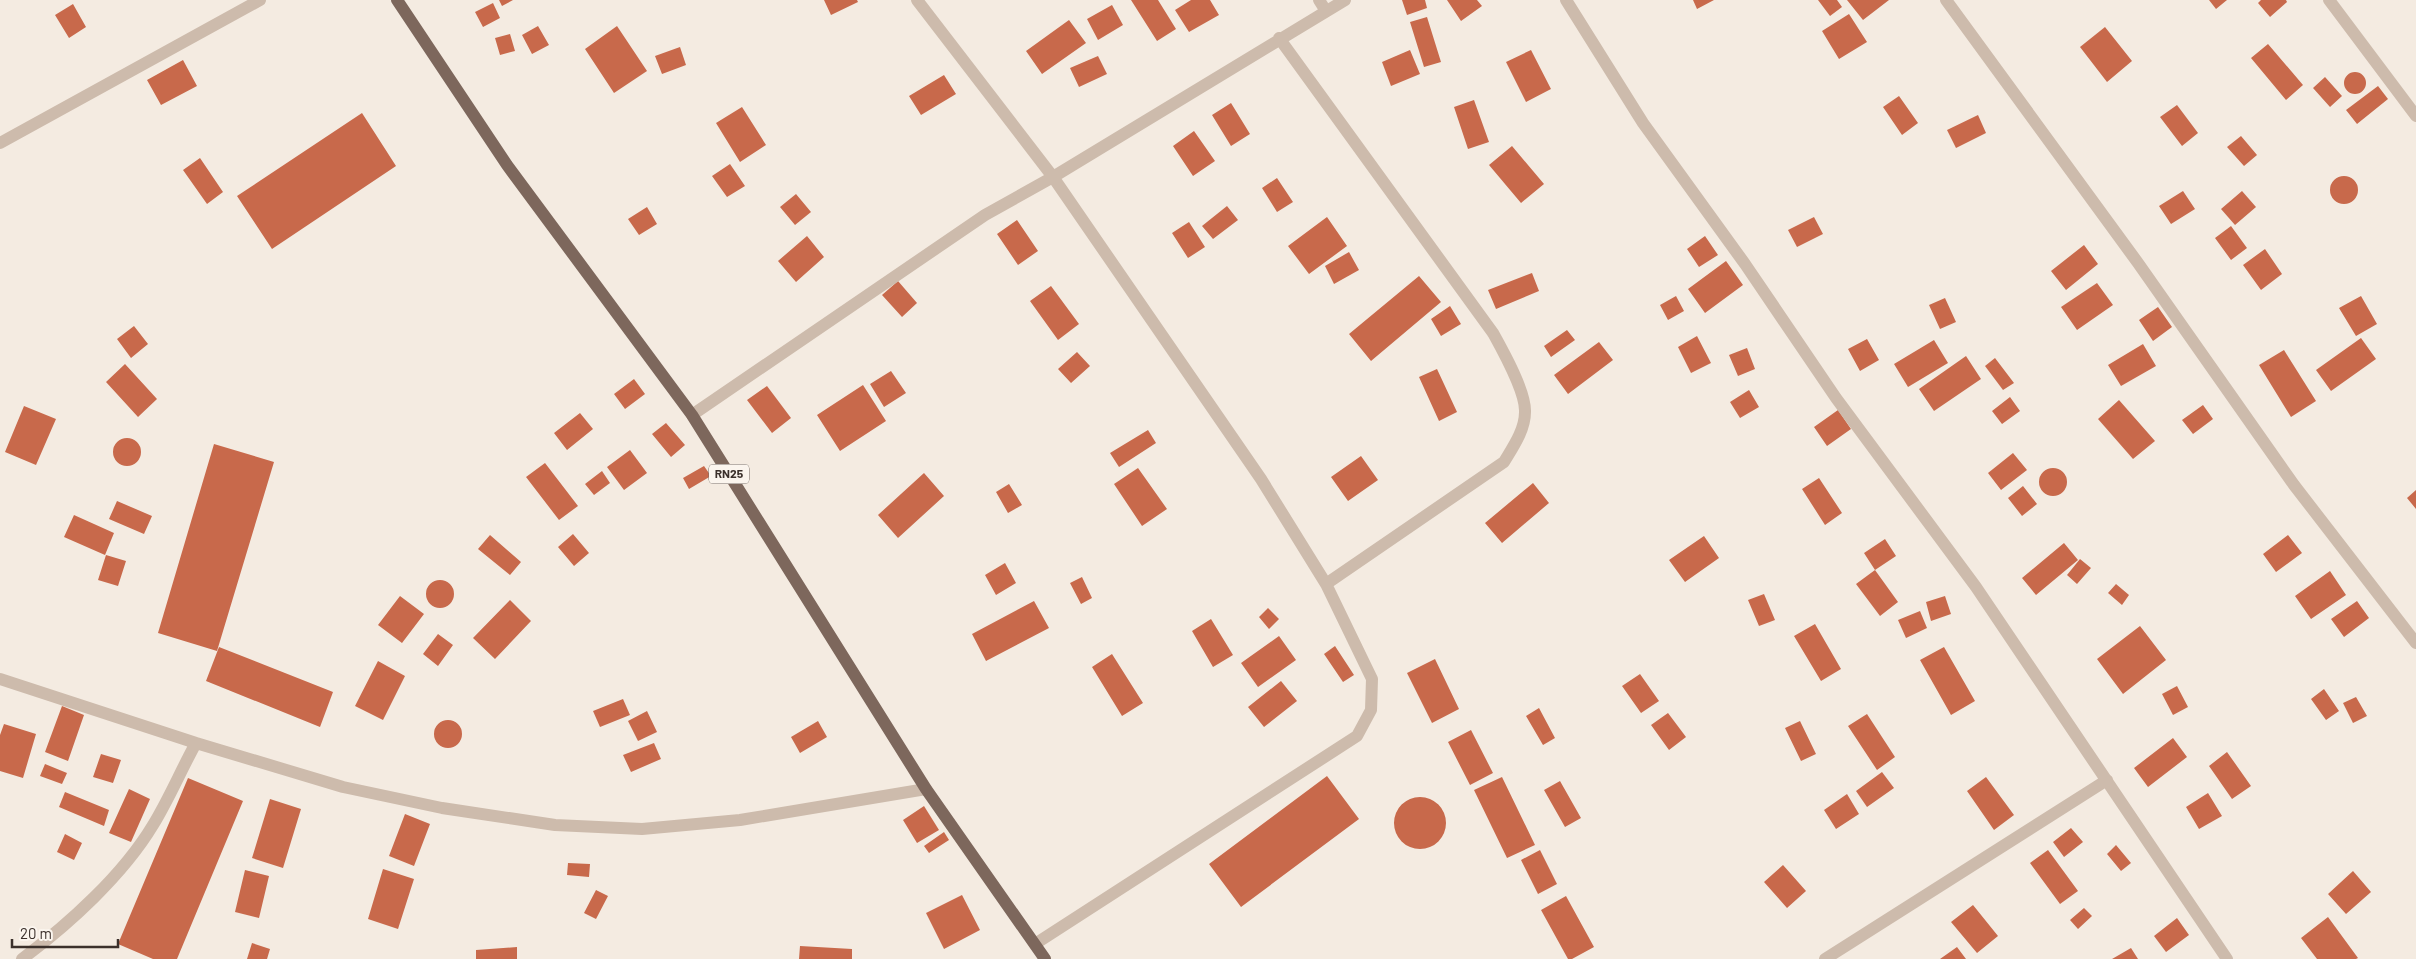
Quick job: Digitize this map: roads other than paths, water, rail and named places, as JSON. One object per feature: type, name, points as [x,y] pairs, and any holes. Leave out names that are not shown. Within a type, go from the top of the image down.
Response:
[{"type":"main road","name":"RN25","points":[[397,0],[508,165],[692,415],[926,789],[1045,959]]},
{"type":"street","points":[[0,144],[260,0]]},
{"type":"street","points":[[917,0],[1053,177],[1261,479],[1326,584],[1372,679],[1371,710],[1357,736],[1036,944]]},
{"type":"street","points":[[692,415],[985,215],[1053,177],[1280,38],[1322,5],[1345,0]]},
{"type":"street","points":[[1566,0],[1643,123],[1745,264],[1836,398],[1976,587],[2227,959]]},
{"type":"street","points":[[1946,0],[2138,262],[2294,485],[2416,643]]},
{"type":"street","points":[[2329,0],[2416,116]]},
{"type":"street","points":[[1280,38],[1493,333],[1513,371],[1525,412],[1518,438],[1504,462],[1326,584]]},
{"type":"street","points":[[0,679],[196,743],[344,788],[442,808],[555,825],[642,829],[740,820],[926,789]]},
{"type":"street","points":[[22,959],[56,934],[108,882],[152,826],[196,743]]},
{"type":"street","points":[[1825,959],[2107,780]]}]
